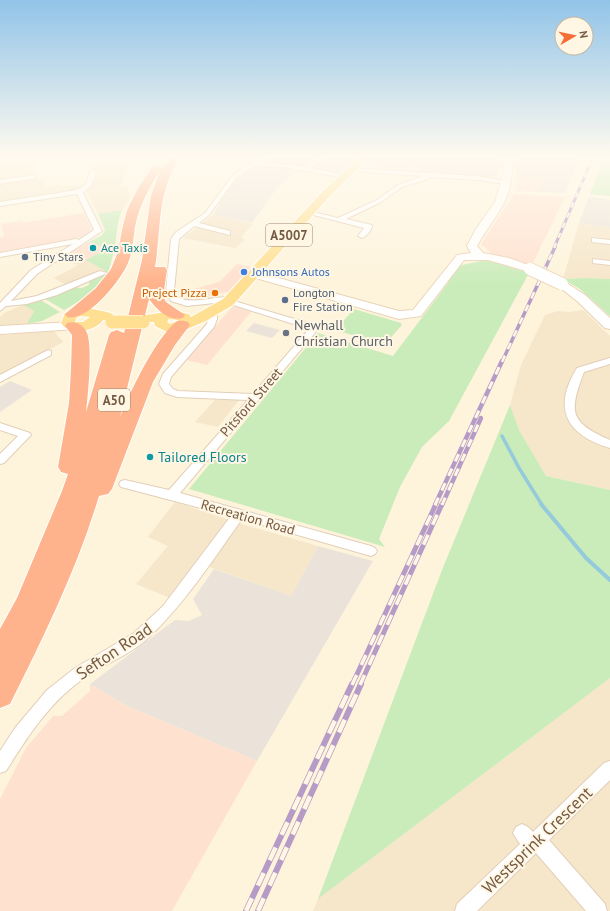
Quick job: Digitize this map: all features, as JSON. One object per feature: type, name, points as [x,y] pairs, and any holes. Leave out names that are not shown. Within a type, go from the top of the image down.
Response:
[{"type":"highway","points":[[46,558],[68,466],[78,403],[80,339],[79,332],[74,322],[118,271],[122,261],[134,208],[139,200]]},
{"type":"highway","name":"A50","points":[[0,655],[28,600],[80,470],[134,279],[145,200]]},
{"type":"highway","name":"A50","points":[[0,695],[29,638],[63,564],[82,514],[102,446],[140,302],[149,260],[155,200]]},
{"type":"highway","points":[[29,638],[74,556],[144,384],[159,356],[174,320],[161,305],[155,294],[165,231],[166,200]]},
{"type":"main road","name":"A5007","points":[[174,320],[211,312],[229,301],[321,200]]},
{"type":"main road","points":[[74,322],[96,320],[97,317],[95,313],[113,320]]},
{"type":"main road","points":[[74,322],[113,320],[174,320]]},
{"type":"street","points":[[0,204],[30,200]]},
{"type":"street","points":[[2,306],[34,272],[83,240],[94,235],[99,229],[83,200]]},
{"type":"street","points":[[218,200],[207,214],[175,237],[170,292],[174,299],[188,304],[218,298],[229,301]]},
{"type":"street","points":[[341,220],[381,200]]},
{"type":"street","points":[[478,254],[472,246],[481,228],[501,200]]},
{"type":"street","points":[[308,213],[369,227],[362,236]]},
{"type":"street","points":[[194,224],[227,232]]},
{"type":"street","points":[[0,255],[83,240]]},
{"type":"street","points":[[595,240],[610,242]]},
{"type":"street","points":[[253,274],[370,307],[407,315],[417,313],[461,257],[478,254],[509,261],[562,284],[581,298],[610,325]]},
{"type":"street","points":[[596,261],[610,261]]},
{"type":"street","points":[[2,306],[14,304],[82,284],[103,273]]},
{"type":"street","points":[[171,282],[180,282]]},
{"type":"street","name":"Pitsford Street","points":[[172,495],[254,397],[315,328],[229,301]]},
{"type":"street","points":[[211,312],[213,319],[211,326],[166,376],[164,384],[169,391],[177,394],[254,397]]},
{"type":"street","points":[[0,330],[36,328],[74,322]]},
{"type":"street","points":[[0,379],[45,358]]},
{"type":"street","points":[[610,361],[580,370],[570,394],[568,412],[572,423],[587,435],[610,444]]},
{"type":"street","points":[[0,426],[26,435],[0,460]]},
{"type":"street","name":"Recreation Road","points":[[125,484],[172,495],[371,551]]},
{"type":"street","name":"Sefton Road","points":[[0,765],[21,733],[52,695],[80,673],[139,637],[168,610],[239,515]]},
{"type":"street","name":"Westsprink Crescent","points":[[464,911],[530,839],[610,769]]},
{"type":"street","points":[[530,839],[598,911]]},
{"type":"shaded area","points":[[0,200],[14,200],[0,202]]},
{"type":"shaded area","points":[[91,200],[129,200],[122,210],[98,214]]},
{"type":"shaded area","points":[[222,200],[269,200],[252,223],[213,215]]},
{"type":"shaded area","points":[[510,200],[564,200],[532,265],[492,254],[481,244]]},
{"type":"shaded area","points":[[588,200],[610,200],[610,228],[579,223]]},
{"type":"shaded area","points":[[84,213],[92,232],[85,237],[0,252],[0,237],[4,236],[1,224],[21,221],[23,223]]},
{"type":"shaded area","points":[[213,215],[253,224],[241,237],[245,240],[235,248],[183,238]]},
{"type":"shaded area","points":[[579,223],[610,228],[610,279],[563,279]]},
{"type":"shaded area","points":[[89,242],[108,248],[88,259],[68,253]]},
{"type":"shaded area","points":[[68,253],[88,259],[104,270],[66,285],[54,278],[78,265],[59,259]]},
{"type":"shaded area","points":[[237,264],[252,267],[232,291],[188,300],[183,292],[219,282]]},
{"type":"shaded area","points":[[23,305],[34,311],[27,325],[0,326],[0,317],[6,312]]},
{"type":"shaded area","points":[[233,306],[251,312],[207,365],[186,360]]},
{"type":"shaded area","points":[[583,310],[610,336],[610,490],[546,476],[519,430],[510,405],[521,365],[545,315],[558,311],[569,312]]},
{"type":"shaded area","points":[[254,323],[280,330],[272,338],[246,331]]},
{"type":"shaded area","points":[[53,330],[63,342],[0,377],[0,335]]},
{"type":"shaded area","points":[[10,381],[32,390],[0,412],[0,387]]},
{"type":"shaded area","points":[[215,400],[239,400],[218,427],[195,422]]},
{"type":"shaded area","points":[[175,502],[245,525],[318,546],[291,596],[196,562],[170,598],[136,584],[168,546],[148,537]]},
{"type":"shaded area","points":[[318,546],[373,561],[257,761],[125,705],[90,684],[175,620],[189,621],[202,615],[193,599],[214,569],[291,596]]},
{"type":"shaded area","points":[[610,678],[610,911],[313,911],[318,899]]},
{"type":"shaded area","points":[[90,684],[125,705],[257,761],[172,911],[0,911],[0,799],[26,748],[53,716],[62,716],[90,691]]},
{"type":"green space","points":[[122,210],[109,270],[100,284],[82,299],[64,310],[45,299],[46,297],[73,287],[82,288],[89,285],[89,281],[106,274],[104,270],[86,260],[108,248],[89,242],[102,235],[105,230],[98,214]]},
{"type":"green space","points":[[486,260],[529,273],[449,421],[422,447],[400,487],[379,539],[385,547],[189,489],[318,333],[393,356],[448,283],[457,266]]},
{"type":"green space","points":[[563,279],[610,279],[610,316],[580,289]]},
{"type":"green space","points":[[39,299],[60,312],[42,321],[27,324],[34,311],[23,305]]},
{"type":"green space","points":[[354,309],[401,323],[402,325],[386,343],[383,344],[335,330]]},
{"type":"green space","points":[[510,405],[519,430],[546,476],[610,490],[610,678],[318,899],[442,570]]},
{"type":"waterway","points":[[502,436],[519,468],[542,505]]},
{"type":"waterway","points":[[541,504],[586,558],[610,580]]},
{"type":"railway","points":[[554,248],[575,200]]},
{"type":"railway","points":[[502,362],[555,247]]},
{"type":"railway","points":[[435,505],[502,361]]},
{"type":"railway","points":[[442,505],[481,418]]},
{"type":"railway","points":[[352,685],[436,504]]},
{"type":"railway","points":[[360,685],[442,504]]},
{"type":"railway","points":[[246,911],[352,684]]},
{"type":"railway","points":[[258,911],[361,684]]},
{"type":"place","name":"Ace Taxis","points":[[93,248]]},
{"type":"place","name":"Tiny Stars","points":[[25,257]]},
{"type":"place","name":"Johnsons Autos","points":[[244,272]]},
{"type":"place","name":"Preject Pizza","points":[[215,293]]},
{"type":"place","name":"Longton Fire Station","points":[[285,300]]},
{"type":"place","name":"Newhall Christian Church","points":[[286,333]]},
{"type":"place","name":"Tailored Floors","points":[[150,457]]}]
